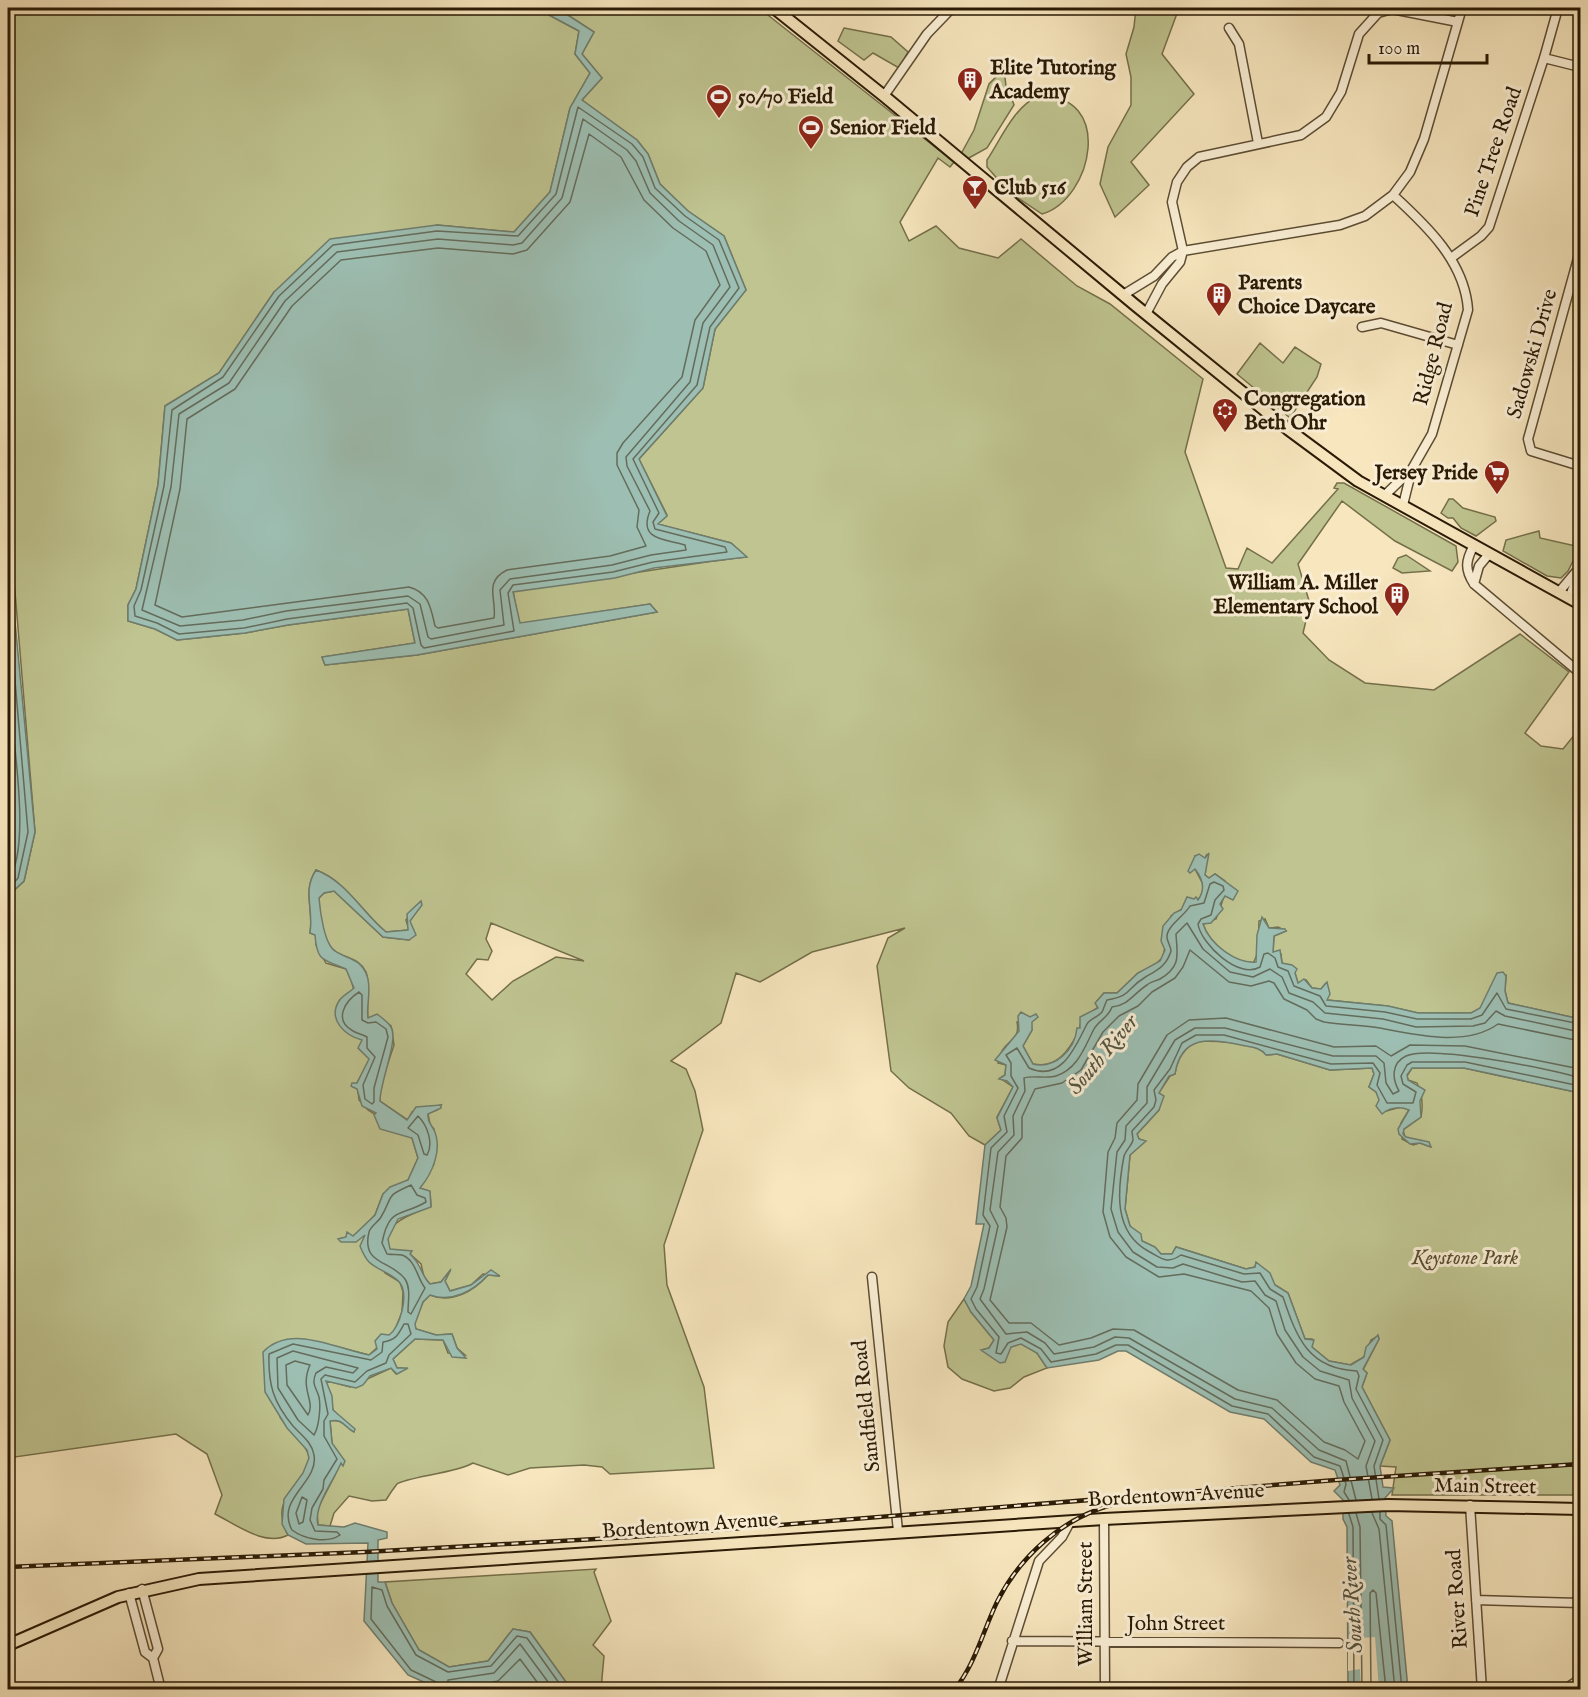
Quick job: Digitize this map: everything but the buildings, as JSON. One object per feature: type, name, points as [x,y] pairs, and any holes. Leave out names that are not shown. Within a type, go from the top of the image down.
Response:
[{"type":"main road","points":[[774,8],[1289,430],[1358,481],[1581,604]]},
{"type":"main road","name":"Bordentown Avenue","points":[[8,1645],[95,1605],[129,1593],[199,1579],[898,1531],[1388,1505]]},
{"type":"main road","name":"Main Street","points":[[1388,1505],[1581,1509]]},
{"type":"street","points":[[884,96],[927,34],[952,8]]},
{"type":"street","points":[[1123,295],[1154,276],[1172,256],[1183,251],[1340,225],[1365,216],[1393,195],[1410,172],[1424,139],[1462,8]]},
{"type":"street","name":"Pine Tree Road","points":[[1451,258],[1481,236],[1489,227],[1558,8]]},
{"type":"street","points":[[1146,314],[1162,284],[1180,262],[1183,251],[1172,202],[1178,182],[1187,167],[1199,157],[1300,135],[1326,117],[1341,92],[1359,34],[1378,14],[1392,9],[1458,22]]},
{"type":"street","points":[[1229,28],[1239,44],[1258,143]]},
{"type":"street","points":[[1544,58],[1581,67]]},
{"type":"street","name":"Ridge Road","points":[[1393,195],[1451,258],[1467,291],[1468,310],[1432,434],[1412,469],[1403,505]]},
{"type":"street","name":"Sadowski Drive","points":[[1581,251],[1528,439],[1531,452],[1581,466]]},
{"type":"street","points":[[1154,276],[1162,284]]},
{"type":"street","points":[[1362,327],[1381,323],[1458,345]]},
{"type":"street","name":"Ridge Road","points":[[1384,496],[1412,469]]},
{"type":"street","points":[[1474,545],[1467,565],[1468,575],[1474,584],[1581,673]]},
{"type":"street","points":[[1474,584],[1479,566],[1489,554]]},
{"type":"street","points":[[1559,592],[1581,567]]},
{"type":"street","points":[[1569,598],[1581,567]]},
{"type":"street","name":"Sandfield Road","points":[[872,1277],[898,1531]]},
{"type":"street","name":"River Road","points":[[1470,1505],[1482,1689]]},
{"type":"street","name":"William Street","points":[[1104,1519],[1105,1689]]},
{"type":"street","points":[[998,1689],[1039,1561],[1062,1537],[1070,1522]]},
{"type":"street","points":[[142,1589],[158,1648],[153,1658]]},
{"type":"street","points":[[129,1593],[145,1652],[153,1658],[161,1689]]},
{"type":"street","points":[[1476,1600],[1581,1603]]},
{"type":"street","name":"John Street","points":[[1012,1641],[1339,1643]]},
{"type":"street","points":[[1564,1689],[1581,1679]]},
{"type":"green space","points":[[8,8],[536,8],[579,31],[575,54],[590,73],[570,108],[550,192],[514,232],[437,225],[274,292],[219,373],[165,406],[158,485],[136,589],[128,605],[128,621],[155,629],[177,640],[245,633],[408,609],[415,643],[322,657],[325,665],[417,655],[657,612],[650,604],[519,624],[513,591],[746,557],[731,543],[657,524],[667,515],[639,459],[703,388],[715,329],[746,290],[724,236],[688,211],[660,184],[648,154],[637,140],[582,100],[602,78],[582,54],[594,32],[557,8],[759,8],[954,162],[950,167],[938,158],[900,222],[909,241],[936,226],[959,248],[998,258],[1021,239],[1077,286],[1110,304],[1203,379],[1185,452],[1226,568],[1238,569],[1247,548],[1272,563],[1338,489],[1334,488],[1337,483],[1344,483],[1456,546],[1458,562],[1452,571],[1395,541],[1342,501],[1298,564],[1310,604],[1303,633],[1329,660],[1365,683],[1434,690],[1520,634],[1569,672],[1525,733],[1541,746],[1563,749],[1580,728],[1580,1019],[1508,1003],[1505,991],[1506,976],[1477,1012],[1471,1013],[1418,1013],[1387,1006],[1327,1000],[1325,984],[1321,989],[1312,988],[1306,980],[1298,983],[1295,973],[1282,963],[1281,954],[1273,953],[1274,936],[1286,931],[1278,927],[1269,928],[1265,919],[1259,921],[1258,952],[1253,964],[1236,959],[1215,944],[1203,924],[1216,919],[1224,895],[1225,881],[1215,874],[1209,878],[1205,875],[1207,854],[1205,858],[1195,856],[1195,869],[1204,886],[1201,897],[1171,916],[1163,957],[1154,966],[1138,973],[1117,993],[1104,993],[1097,1001],[1098,1007],[1083,1019],[1074,1039],[1061,1057],[1048,1064],[1033,1064],[1023,1046],[1032,1030],[1030,1017],[1017,1022],[1015,1037],[1003,1049],[998,1063],[1006,1065],[1005,1075],[1000,1078],[1013,1087],[997,1117],[1001,1130],[985,1145],[969,1136],[951,1113],[909,1088],[891,1071],[877,966],[888,938],[905,928],[812,952],[760,982],[736,973],[721,1023],[671,1061],[686,1069],[695,1091],[703,1130],[664,1245],[667,1285],[704,1387],[714,1468],[610,1474],[602,1467],[584,1465],[530,1468],[508,1475],[473,1463],[456,1470],[402,1481],[397,1484],[386,1500],[372,1501],[349,1496],[334,1513],[330,1526],[318,1525],[317,1510],[335,1475],[330,1421],[340,1422],[354,1432],[333,1410],[325,1380],[350,1387],[391,1368],[396,1374],[402,1368],[397,1368],[393,1359],[415,1339],[443,1340],[448,1353],[465,1355],[457,1348],[452,1334],[436,1335],[416,1329],[414,1324],[423,1302],[430,1295],[454,1297],[469,1291],[488,1275],[500,1276],[483,1274],[471,1285],[450,1291],[445,1281],[450,1271],[441,1282],[430,1284],[424,1277],[421,1264],[410,1254],[411,1252],[390,1250],[389,1232],[393,1226],[407,1216],[431,1206],[430,1192],[420,1188],[434,1164],[436,1146],[434,1129],[430,1125],[428,1113],[437,1110],[441,1105],[412,1112],[408,1120],[380,1101],[379,1090],[394,1045],[391,1026],[377,1015],[368,1019],[366,972],[356,961],[335,951],[327,941],[322,927],[319,898],[324,893],[334,891],[383,937],[409,940],[410,921],[421,902],[406,920],[409,930],[386,932],[345,889],[327,875],[316,870],[309,893],[310,933],[316,935],[316,945],[326,963],[346,969],[354,991],[362,1037],[370,1059],[357,1083],[359,1100],[368,1110],[412,1138],[418,1158],[408,1180],[383,1194],[375,1215],[364,1227],[353,1236],[338,1239],[365,1235],[385,1273],[400,1282],[403,1292],[402,1312],[394,1332],[369,1355],[335,1346],[280,1417],[302,1443],[309,1458],[302,1477],[285,1501],[282,1511],[288,1535],[279,1538],[261,1537],[215,1514],[222,1495],[207,1454],[176,1434],[8,1458],[8,896],[24,881],[35,832],[8,508]],"holes":[[[491,923],[584,961],[556,957],[513,981],[492,1000],[466,974],[477,959],[488,960],[492,951],[486,939]]]},
{"type":"green space","points":[[1136,8],[1179,8],[1162,54],[1194,94],[1131,162],[1149,185],[1115,217],[1100,184],[1108,147],[1131,105],[1131,77],[1126,54],[1134,27]]},
{"type":"green space","points":[[844,28],[891,37],[908,52],[899,68],[873,53],[864,60],[838,41]]},
{"type":"green space","points":[[1004,69],[1007,95],[1012,99],[1014,105],[987,148],[967,159],[961,154],[974,130],[989,84]]},
{"type":"green space","points":[[1038,96],[1062,100],[1078,111],[1087,128],[1088,148],[1083,169],[1074,189],[1060,204],[1042,214],[1009,192],[987,167],[987,160],[1009,124],[1029,101]]},
{"type":"green space","points":[[1260,343],[1283,363],[1295,347],[1321,364],[1317,377],[1290,418],[1237,374]]},
{"type":"green space","points":[[1449,499],[1453,499],[1463,508],[1495,517],[1496,521],[1476,536],[1461,528],[1453,518],[1448,518],[1441,513]]},
{"type":"green space","points":[[1539,531],[1540,538],[1580,547],[1568,571],[1561,578],[1547,576],[1503,551],[1506,540]]},
{"type":"green space","points":[[1406,555],[1430,571],[1402,573],[1393,568],[1398,558]]},
{"type":"green space","name":"Keystone Park","points":[[1197,1041],[1244,1044],[1261,1050],[1267,1055],[1277,1054],[1330,1070],[1372,1068],[1374,1074],[1369,1087],[1376,1092],[1386,1111],[1401,1107],[1409,1110],[1401,1123],[1402,1139],[1413,1145],[1420,1143],[1431,1147],[1405,1137],[1403,1130],[1421,1117],[1422,1100],[1419,1087],[1417,1083],[1408,1080],[1407,1076],[1412,1068],[1464,1068],[1580,1093],[1580,1495],[1392,1495],[1396,1467],[1380,1466],[1390,1440],[1362,1387],[1367,1373],[1363,1370],[1379,1339],[1378,1336],[1371,1340],[1364,1357],[1350,1365],[1329,1361],[1312,1347],[1312,1339],[1305,1339],[1288,1293],[1275,1285],[1256,1263],[1255,1267],[1246,1269],[1176,1247],[1172,1254],[1161,1254],[1155,1247],[1142,1241],[1130,1226],[1125,1209],[1130,1155],[1145,1141],[1139,1139],[1137,1134],[1159,1110],[1158,1094],[1170,1076],[1175,1074],[1182,1054]]},
{"type":"green space","points":[[964,1299],[971,1312],[994,1340],[989,1348],[982,1350],[1011,1347],[1021,1343],[1037,1353],[1047,1368],[1024,1377],[1010,1388],[994,1391],[962,1379],[948,1367],[944,1346],[948,1322]]},
{"type":"green space","points":[[596,1569],[594,1572],[611,1621],[593,1645],[604,1656],[601,1689],[571,1689],[530,1632],[513,1629],[488,1661],[449,1667],[419,1650],[392,1603],[385,1582]]},
{"type":"water","points":[[536,8],[557,8],[594,32],[582,54],[602,78],[582,100],[637,140],[648,154],[660,184],[688,211],[724,236],[746,290],[715,329],[703,388],[639,459],[667,516],[658,524],[731,543],[747,557],[654,568],[615,578],[513,592],[520,623],[650,604],[657,612],[417,655],[325,665],[322,657],[415,643],[408,609],[245,633],[177,640],[155,629],[128,621],[128,605],[136,589],[158,485],[165,406],[219,373],[274,292],[330,239],[437,225],[514,232],[550,192],[570,108],[590,73],[575,54],[579,31]]},
{"type":"water","points":[[8,498],[14,611],[35,832],[24,881],[8,896]]},
{"type":"water","name":"South River","points":[[1209,853],[1205,875],[1209,878],[1215,874],[1238,891],[1233,900],[1225,896],[1220,904],[1223,909],[1211,923],[1203,924],[1212,939],[1225,952],[1241,960],[1256,962],[1257,935],[1262,917],[1269,928],[1285,929],[1286,931],[1274,936],[1273,952],[1280,950],[1282,963],[1292,965],[1297,969],[1295,973],[1298,983],[1304,979],[1312,988],[1321,989],[1327,982],[1330,994],[1327,1000],[1388,1006],[1418,1013],[1471,1013],[1480,1008],[1497,973],[1503,972],[1506,976],[1505,991],[1508,1003],[1580,1019],[1580,1093],[1464,1068],[1412,1068],[1407,1075],[1408,1080],[1425,1090],[1420,1101],[1421,1117],[1404,1129],[1403,1134],[1406,1137],[1429,1142],[1431,1147],[1420,1143],[1410,1144],[1399,1134],[1398,1129],[1409,1110],[1395,1108],[1382,1114],[1376,1106],[1379,1100],[1376,1092],[1369,1087],[1374,1074],[1372,1068],[1330,1070],[1277,1054],[1266,1055],[1261,1050],[1252,1047],[1218,1041],[1199,1042],[1183,1052],[1175,1074],[1169,1076],[1159,1093],[1164,1096],[1159,1110],[1137,1134],[1139,1139],[1146,1141],[1130,1155],[1125,1209],[1130,1226],[1141,1234],[1142,1241],[1155,1247],[1161,1254],[1172,1254],[1176,1247],[1246,1269],[1255,1267],[1256,1262],[1270,1273],[1275,1285],[1288,1293],[1305,1339],[1314,1340],[1312,1347],[1329,1361],[1351,1365],[1364,1357],[1366,1347],[1378,1335],[1379,1339],[1363,1369],[1367,1373],[1362,1387],[1390,1440],[1380,1466],[1383,1487],[1394,1488],[1385,1498],[1386,1516],[1392,1521],[1408,1689],[1348,1689],[1347,1527],[1343,1519],[1343,1500],[1334,1491],[1340,1485],[1335,1470],[1311,1462],[1264,1419],[1230,1412],[1126,1351],[1118,1351],[1099,1360],[1047,1368],[1037,1353],[1021,1344],[1011,1347],[1005,1362],[1000,1363],[981,1350],[989,1348],[994,1340],[971,1312],[964,1299],[971,1286],[984,1224],[976,1224],[985,1145],[1001,1130],[997,1118],[1013,1087],[1007,1081],[999,1079],[1005,1075],[1006,1065],[995,1060],[1019,1031],[1018,1016],[1021,1012],[1030,1017],[1036,1014],[1038,1017],[1032,1022],[1032,1030],[1023,1046],[1033,1064],[1049,1064],[1062,1056],[1072,1044],[1077,1028],[1080,1028],[1080,1017],[1098,1008],[1095,1003],[1104,993],[1117,993],[1138,973],[1160,961],[1165,950],[1161,941],[1163,926],[1174,913],[1181,910],[1187,897],[1194,899],[1196,897],[1198,900],[1203,888],[1202,880],[1195,869],[1190,873],[1188,871],[1195,856],[1199,854],[1205,858]]},
{"type":"water","points":[[316,870],[327,875],[345,889],[386,932],[408,930],[407,914],[421,901],[422,905],[410,921],[416,935],[409,940],[383,937],[334,891],[324,893],[319,898],[323,926],[331,947],[358,963],[367,976],[368,1018],[377,1014],[387,1022],[393,1033],[380,1101],[407,1120],[416,1107],[441,1105],[441,1108],[428,1114],[436,1137],[437,1153],[429,1176],[420,1188],[430,1191],[431,1207],[398,1219],[388,1239],[390,1249],[412,1251],[410,1254],[430,1284],[441,1282],[451,1269],[445,1281],[450,1291],[471,1285],[491,1270],[500,1276],[488,1275],[476,1286],[462,1294],[446,1298],[430,1295],[423,1302],[415,1324],[416,1329],[436,1335],[452,1334],[457,1348],[466,1358],[452,1357],[443,1340],[415,1339],[393,1359],[397,1368],[408,1368],[397,1374],[391,1368],[370,1376],[363,1385],[356,1388],[326,1381],[332,1396],[333,1410],[355,1429],[354,1432],[341,1422],[330,1421],[332,1443],[345,1461],[343,1466],[341,1463],[321,1502],[318,1510],[318,1525],[344,1527],[355,1523],[387,1532],[387,1538],[378,1540],[378,1582],[385,1582],[392,1603],[419,1650],[449,1667],[488,1661],[513,1629],[530,1632],[571,1689],[439,1689],[408,1675],[364,1621],[368,1543],[306,1544],[288,1535],[282,1524],[284,1499],[303,1473],[309,1458],[307,1450],[287,1428],[265,1392],[263,1352],[287,1339],[300,1339],[314,1340],[369,1355],[377,1349],[375,1341],[381,1334],[389,1335],[393,1331],[402,1311],[404,1295],[400,1283],[366,1259],[360,1246],[365,1235],[356,1242],[341,1242],[338,1239],[346,1237],[347,1232],[353,1236],[375,1215],[383,1194],[390,1187],[408,1180],[418,1158],[412,1138],[380,1129],[374,1115],[376,1113],[362,1106],[357,1089],[351,1086],[352,1083],[357,1083],[369,1059],[358,1048],[362,1040],[345,1031],[335,1015],[339,1001],[354,988],[346,969],[323,959],[318,951],[315,935],[310,933],[309,893]]},
{"type":"pier","points":[[1375,1637],[1379,1689],[1361,1689],[1360,1669],[1348,1671],[1348,1639]]},
{"type":"railway","points":[[8,1567],[365,1552],[631,1537],[1336,1480],[1580,1464]]},
{"type":"railway","points":[[954,1690],[968,1670],[997,1602],[1018,1569],[1030,1555],[1059,1530],[1093,1511],[1111,1505]]},
{"type":"place","name":"Elite Tutoring Academy","points":[[970,103]]},
{"type":"place","name":"50/70 Field","points":[[719,120]]},
{"type":"place","name":"Senior Field","points":[[811,151]]},
{"type":"place","name":"Club 516","points":[[975,211]]},
{"type":"place","name":"Parents Choice Daycare","points":[[1219,318]]},
{"type":"place","name":"Congregation Beth Ohr","points":[[1225,434]]},
{"type":"place","name":"Jersey Pride","points":[[1497,496]]},
{"type":"place","name":"William A. Miller Elementary School","points":[[1397,618]]}]
